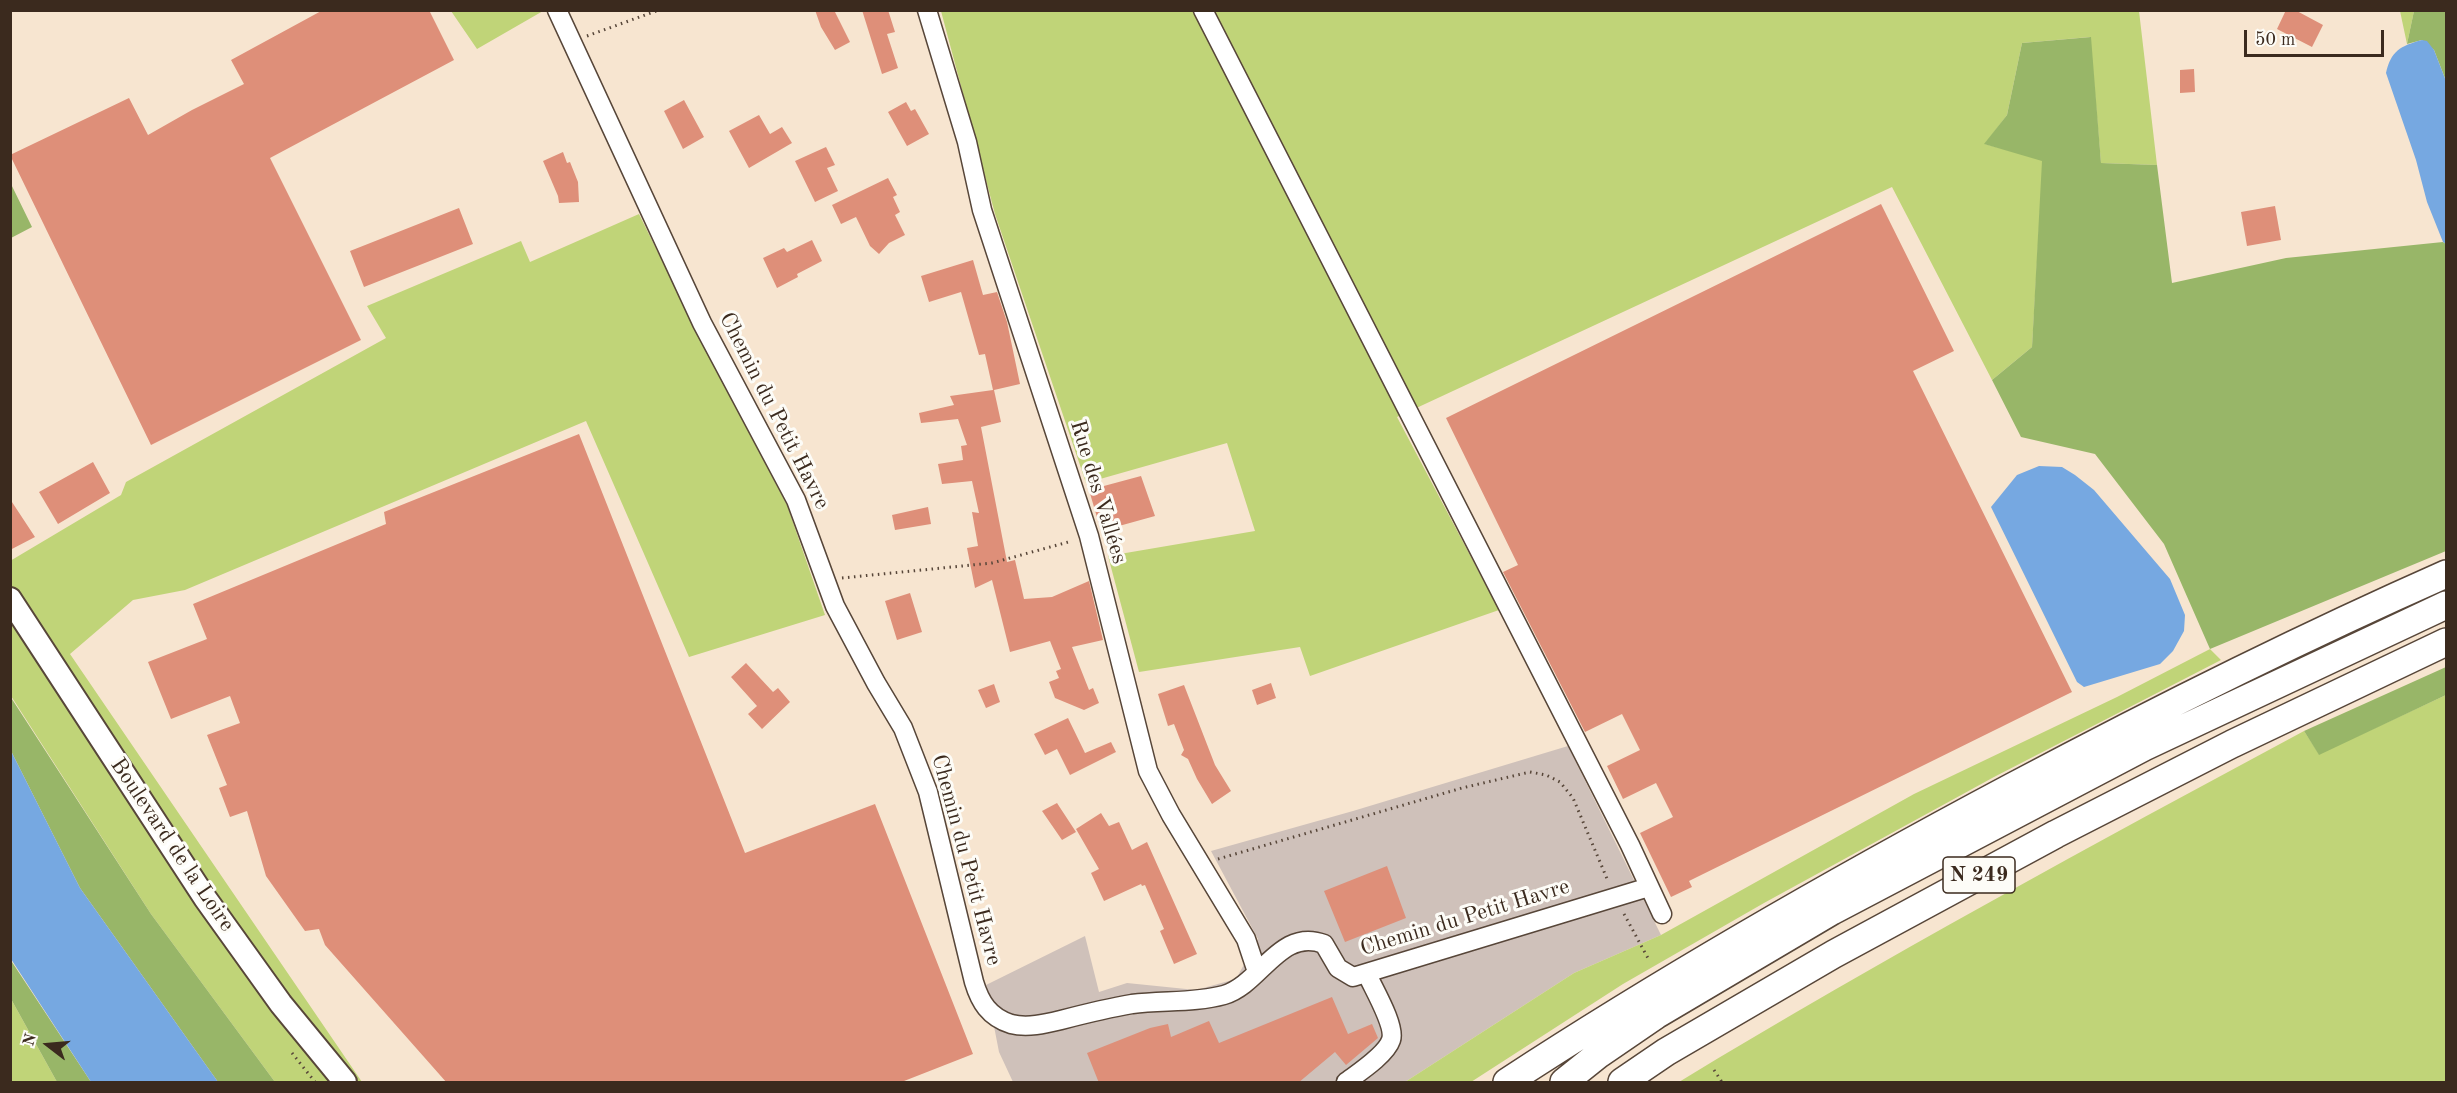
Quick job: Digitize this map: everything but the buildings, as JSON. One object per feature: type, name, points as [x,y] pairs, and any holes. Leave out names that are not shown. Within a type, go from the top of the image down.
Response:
[{"type":"highway","points":[[1507,1083],[1628,1004],[1716,951],[1899,847],[2145,716],[2347,617],[2446,574]]},
{"type":"highway","name":"N 249","points":[[1564,1083],[1599,1054],[1656,1015],[1832,911],[2144,747],[2446,605]]},
{"type":"highway","name":"N 249","points":[[1622,1083],[1666,1052],[1834,954],[2056,834],[2232,744],[2446,642]]},
{"type":"highway","points":[[1653,1083],[1713,1044],[1731,1016]]},
{"type":"main road","name":"Boulevard de la Loire","points":[[10,598],[205,897],[281,1004],[345,1083]]},
{"type":"street","name":"Chemin du Petit Havre","points":[[557,10],[702,322],[796,500],[835,606],[903,729],[928,792],[980,1002],[989,1012],[1008,1023],[1019,1026],[1043,1024],[1132,1004],[1223,995],[1239,989],[1286,948],[1300,940],[1324,944],[1338,969],[1353,977],[1649,887]]},
{"type":"street","name":"Rue des Vallées","points":[[927,10],[967,142],[982,210],[1089,536],[1148,771],[1171,815],[1246,939],[1257,972]]},
{"type":"street","points":[[1203,10],[1662,914]]},
{"type":"street","points":[[1346,1083],[1388,1046],[1392,1038],[1390,1026],[1367,974]]},
{"type":"path","points":[[572,41],[659,10]]},
{"type":"path","points":[[825,580],[992,563],[1089,536]]},
{"type":"path","points":[[1201,862],[1323,830],[1461,788],[1530,772],[1546,775],[1560,782],[1573,798],[1615,898],[1649,960]]},
{"type":"path","points":[[1714,1070],[1722,1083]]},
{"type":"shaded area","points":[[1568,746],[1661,935],[1574,973],[1405,1082],[1013,1082],[999,1052],[986,985],[1085,936],[1099,992],[1127,983],[1196,990],[1236,979],[1258,939],[1211,851]]},
{"type":"green space","points":[[451,11],[543,11],[477,49]]},
{"type":"green space","points":[[941,11],[2139,11],[2157,165],[2101,163],[2090,37],[2022,43],[2007,115],[1985,144],[2043,160],[2032,347],[1992,380],[1892,187],[1397,417],[1499,610],[1310,676],[1300,647],[1139,672],[1108,556],[1255,531],[1227,443],[1086,483],[995,214]]},
{"type":"green space","points":[[2400,11],[2414,11],[2407,44]]},
{"type":"green space","points":[[2414,11],[2446,11],[2446,81],[2434,50],[2422,40],[2407,44]]},
{"type":"green space","points":[[2091,37],[2101,163],[2157,165],[2172,283],[2286,258],[2443,242],[2446,244],[2446,551],[2210,649],[2164,544],[2095,454],[2021,437],[1992,380],[2032,347],[2042,161],[1984,144],[2007,115],[2022,43]]},
{"type":"green space","points":[[10,182],[32,227],[11,238],[10,238]]},
{"type":"green space","points":[[639,214],[709,356],[787,505],[825,615],[689,657],[586,421],[185,590],[133,600],[70,654],[362,1082],[275,1082],[151,914],[11,696],[10,561],[121,495],[126,482],[386,338],[367,306],[521,241],[530,262]]},
{"type":"green space","points":[[2210,649],[2221,660],[1994,777],[1764,903],[1623,984],[1471,1082],[1405,1082],[1574,973],[1661,935],[1914,794],[2117,697]]},
{"type":"green space","points":[[2446,667],[2446,695],[2319,755],[2304,731]]},
{"type":"green space","points":[[2446,695],[2446,1082],[1679,1082],[1911,946],[2304,731],[2319,754]]},
{"type":"green space","points":[[10,696],[151,914],[275,1082],[218,1082],[80,888],[11,751]]},
{"type":"green space","points":[[10,959],[91,1082],[57,1082],[11,999]]},
{"type":"green space","points":[[11,999],[57,1082],[11,1082]]},
{"type":"water","points":[[2422,40],[2427,41],[2434,50],[2446,81],[2446,244],[2443,242],[2427,202],[2416,160],[2386,73],[2391,59],[2398,50]]},
{"type":"water","points":[[2039,466],[2062,467],[2094,490],[2170,579],[2185,615],[2184,631],[2173,651],[2160,664],[2084,687],[2077,682],[1991,507],[2017,475]]},
{"type":"water","points":[[11,751],[80,888],[218,1082],[91,1082],[11,959]]}]
